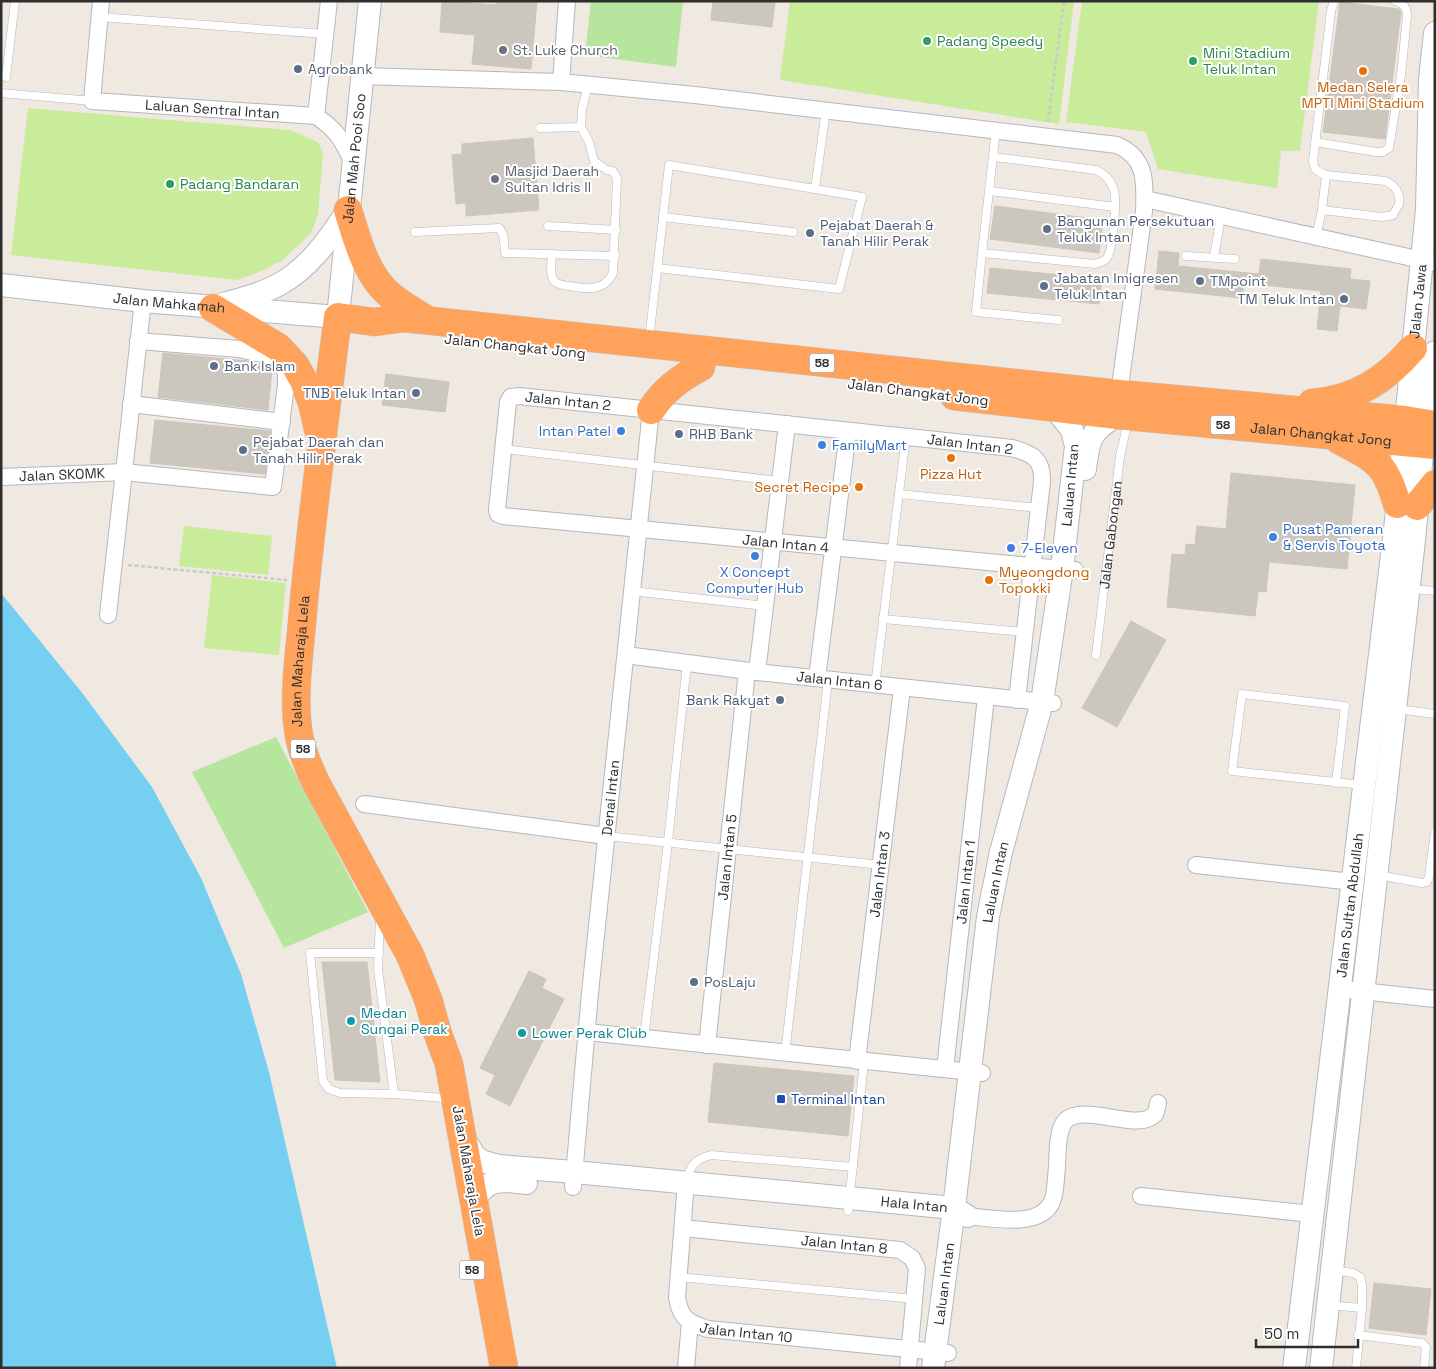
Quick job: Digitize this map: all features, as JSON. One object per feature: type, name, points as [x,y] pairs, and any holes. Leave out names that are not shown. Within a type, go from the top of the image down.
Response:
[{"type":"highway","points":[[348,210],[359,244],[376,278],[390,296],[428,321]]},
{"type":"highway","points":[[213,308],[278,347],[295,365],[304,381],[312,403],[322,446]]},
{"type":"highway","name":"Jalan Changkat Jong","points":[[338,317],[374,322],[404,318],[648,345],[1329,435],[1421,433]]},
{"type":"highway","name":"Jalan Maharaja Lela","points":[[338,317],[306,582],[298,677],[297,713],[299,737],[316,783],[420,975],[449,1064],[504,1368]]},
{"type":"highway","name":"Jalan Changkat Jong","points":[[374,322],[400,334],[1054,408],[1271,408],[1421,433]]},
{"type":"highway","points":[[1271,408],[1325,402],[1348,396],[1388,375],[1399,365],[1424,350]]},
{"type":"highway","points":[[651,410],[658,399],[675,382],[701,367]]},
{"type":"highway","points":[[1329,435],[1375,460],[1407,505],[1435,484]]},
{"type":"highway","name":"Jalan Maharaja Lela","points":[[438,1034],[438,1065],[443,1098],[489,1368]]},
{"type":"main road","name":"Jalan Mah Pooi Soo","points":[[338,317],[352,162],[370,1]]},
{"type":"main road","name":"Jalan Jawa","points":[[1421,433],[1428,262],[1427,209],[1435,33]]},
{"type":"main road","points":[[213,308],[254,295],[296,273],[329,238],[348,210]]},
{"type":"main road","name":"Jalan Mahkamah","points":[[1,285],[213,308],[338,317]]},
{"type":"main road","name":"Laluan Intan","points":[[1054,408],[1072,430],[1076,446],[1069,569]]},
{"type":"main road","name":"Laluan Intan","points":[[941,1360],[976,1072],[1006,875],[1048,703],[1088,447],[1096,430],[1122,408]]},
{"type":"main road","name":"Jalan Sultan Abdullah","points":[[1294,1368],[1364,786],[1407,505],[1421,433]]},
{"type":"main road","name":"Jalan Sultan Abdullah","points":[[1321,1368],[1409,589],[1407,505]]},
{"type":"main road","name":"Hala Intan","points":[[462,1137],[474,1155],[488,1164],[573,1179],[958,1214]]},
{"type":"main road","name":"Hala Intan","points":[[474,1201],[485,1187],[502,1180],[573,1179]]},
{"type":"street","points":[[329,1],[316,116],[333,128],[342,141],[352,162]]},
{"type":"street","points":[[561,82],[567,1]]},
{"type":"street","points":[[92,101],[100,9]]},
{"type":"street","points":[[362,76],[561,82],[826,110],[1117,145],[1128,150],[1136,159],[1142,172],[1145,189],[1122,408]]},
{"type":"street","name":"Laluan Sentral Intan","points":[[92,101],[316,116]]},
{"type":"street","points":[[1144,199],[1428,262]]},
{"type":"street","points":[[108,615],[143,301]]},
{"type":"street","points":[[132,404],[282,422],[286,385],[286,372],[280,363],[270,356],[239,349],[138,341]]},
{"type":"street","name":"Jalan Intan 2","points":[[503,449],[508,402],[511,397],[519,396],[1012,448],[1026,452],[1034,456],[1040,464],[1042,473],[1017,700]]},
{"type":"street","name":"Denai Intan","points":[[573,1179],[590,993],[651,410]]},
{"type":"street","name":"Jalan SKOMK","points":[[1,477],[124,472],[273,487],[282,422]]},
{"type":"street","name":"Jalan Intan 5","points":[[707,1045],[728,848],[752,671],[765,606],[787,424]]},
{"type":"street","points":[[823,679],[848,431]]},
{"type":"street","name":"Jalan Intan 4","points":[[503,449],[497,510],[498,514],[503,516],[1069,569]]},
{"type":"street","name":"Jalan Intan 6","points":[[626,655],[875,685],[1048,703]]},
{"type":"street","name":"Jalan Intan 3","points":[[861,1062],[881,865],[902,688]]},
{"type":"street","name":"Jalan Intan 1","points":[[945,1069],[986,696]]},
{"type":"street","points":[[364,804],[606,836]]},
{"type":"street","points":[[1196,865],[1353,882]]},
{"type":"street","points":[[1340,988],[1435,999]]},
{"type":"street","points":[[587,1032],[861,1062],[976,1072]]},
{"type":"street","points":[[958,1214],[1012,1220],[1029,1219],[1040,1215],[1049,1208],[1054,1196],[1059,1139],[1061,1128],[1067,1120],[1076,1116],[1147,1120],[1155,1113],[1158,1103]]},
{"type":"street","name":"Jalan Intan 10","points":[[686,1190],[677,1297],[678,1307],[682,1316],[690,1322],[708,1329],[910,1349],[941,1360]]},
{"type":"street","points":[[1141,1196],[1312,1214]]},
{"type":"street","name":"Jalan Intan 8","points":[[683,1228],[900,1250],[912,1258],[917,1268],[908,1368]]},
{"type":"street","points":[[686,1368],[690,1322]]},
{"type":"lane","points":[[6,77],[15,1]]},
{"type":"lane","points":[[1322,210],[1382,217],[1393,215],[1399,203],[1397,191],[1392,183],[1326,175],[1314,168],[1313,161],[1330,11],[1334,1]]},
{"type":"lane","points":[[1315,142],[1376,152],[1383,152],[1389,148],[1408,16],[1407,9],[1403,4],[1395,1]]},
{"type":"lane","points":[[100,9],[325,34]]},
{"type":"lane","points":[[552,254],[551,273],[553,280],[558,284],[588,290],[609,281],[613,273],[616,230],[616,175],[613,171],[606,170],[594,161],[589,142],[581,127],[582,109],[588,85]]},
{"type":"lane","points":[[1,93],[92,101]]},
{"type":"lane","points":[[815,188],[826,110]]},
{"type":"lane","points":[[540,128],[581,127]]},
{"type":"lane","points":[[996,130],[976,312],[1058,320]]},
{"type":"lane","points":[[982,253],[1095,264],[1106,260],[1110,252],[1114,191],[1104,173],[1096,170],[994,157]]},
{"type":"lane","points":[[648,345],[668,165],[862,197],[839,289],[657,268]]},
{"type":"lane","points":[[1316,238],[1322,210],[1326,175]]},
{"type":"lane","points":[[990,191],[1114,206]]},
{"type":"lane","points":[[1214,257],[1221,216]]},
{"type":"lane","points":[[663,217],[793,232]]},
{"type":"lane","points":[[548,226],[616,230]]},
{"type":"lane","points":[[415,232],[498,228],[502,231],[504,238],[505,253],[615,256]]},
{"type":"lane","points":[[1186,256],[1235,259]]},
{"type":"lane","name":"Jalan Gabongan","points":[[1096,655],[1120,456],[1122,408]]},
{"type":"lane","points":[[875,685],[906,437]]},
{"type":"lane","points":[[503,449],[780,481]]},
{"type":"lane","points":[[899,494],[1038,508]]},
{"type":"lane","points":[[1409,589],[1435,591]]},
{"type":"lane","points":[[632,591],[765,606]]},
{"type":"lane","points":[[884,619],[1024,632]]},
{"type":"lane","points":[[644,1038],[668,842],[687,663]]},
{"type":"lane","points":[[785,1054],[808,856],[823,679]]},
{"type":"lane","points":[[1336,782],[1345,706],[1242,694],[1232,771],[1364,786]]},
{"type":"lane","points":[[1395,708],[1435,714]]},
{"type":"lane","points":[[1376,875],[1422,883],[1427,882],[1430,877],[1435,832]]},
{"type":"lane","points":[[606,836],[881,865]]},
{"type":"lane","points":[[380,899],[378,969],[394,1094]]},
{"type":"lane","points":[[379,953],[310,953],[323,1080],[330,1089],[340,1093],[394,1094],[443,1098]]},
{"type":"lane","points":[[848,1204],[853,1167],[861,1062]]},
{"type":"lane","points":[[686,1190],[693,1163],[700,1158],[711,1155],[853,1167]]},
{"type":"lane","points":[[1331,1270],[1353,1273],[1360,1277],[1362,1308],[1356,1368]]},
{"type":"lane","points":[[678,1277],[915,1298]]},
{"type":"lane","points":[[1327,1305],[1362,1308]]},
{"type":"lane","points":[[1358,1335],[1422,1342],[1426,1347],[1424,1368]]},
{"type":"path","points":[[1046,136],[1064,1]]},
{"type":"path","points":[[114,563],[306,582]]},
{"type":"green space","points":[[591,1],[683,1],[676,67],[585,55]]},
{"type":"green space","name":"Padang Speedy","points":[[790,1],[1074,1],[1059,124],[780,80]]},
{"type":"green space","name":"Mini Stadium Teluk Intan","points":[[1082,1],[1319,1],[1300,151],[1281,151],[1277,188],[1158,169],[1146,132],[1066,122]]},
{"type":"green space","name":"Padang Bandaran","points":[[28,108],[290,130],[318,142],[323,153],[318,215],[311,233],[283,260],[257,273],[237,280],[11,255]]},
{"type":"green space","points":[[184,526],[272,536],[268,575],[179,566]]},
{"type":"green space","points":[[212,575],[286,583],[279,655],[204,648]]},
{"type":"green space","points":[[276,737],[368,912],[284,948],[192,772]]},
{"type":"water","points":[[1,593],[83,694],[152,787],[201,878],[241,974],[269,1072],[337,1368],[1,1368]]},
{"type":"building","name":"St. Luke Church","points":[[442,1],[496,5],[496,1],[537,1],[531,69],[472,64],[475,35],[440,32]]},
{"type":"building","points":[[713,1],[775,1],[772,27],[711,20]]},
{"type":"building","name":"Medan Selera MPTI Mini Stadium","points":[[1340,2],[1399,9],[1401,12],[1385,139],[1323,132]]},
{"type":"building","name":"Masjid Daerah Sultan Idris II","points":[[533,138],[539,210],[466,216],[466,203],[456,204],[452,155],[462,154],[462,144]]},
{"type":"building","name":"Bangunan Persekutuan Teluk Intan","points":[[995,206],[1103,220],[1099,253],[990,239]]},
{"type":"building","points":[[1159,251],[1179,253],[1178,266],[1259,274],[1261,259],[1351,269],[1350,279],[1370,281],[1366,309],[1340,306],[1337,331],[1317,329],[1321,291],[1244,283],[1242,298],[1155,289]]},
{"type":"building","name":"Jabatan Imigresen Teluk Intan","points":[[990,268],[1102,279],[1099,304],[987,293]]},
{"type":"building","points":[[163,353],[248,361],[266,365],[272,370],[268,410],[158,397]]},
{"type":"building","name":"TNB Teluk Intan","points":[[386,374],[449,382],[445,412],[382,405]]},
{"type":"building","points":[[155,420],[270,431],[265,474],[150,463]]},
{"type":"building","name":"Pusat Pameran & Servis Toyota","points":[[1231,473],[1355,485],[1347,569],[1269,562],[1266,592],[1258,591],[1255,616],[1167,607],[1172,554],[1185,555],[1186,544],[1195,545],[1197,526],[1226,529]]},
{"type":"building","points":[[1131,621],[1166,640],[1117,727],[1082,708]]},
{"type":"building","name":"Medan Sungai Perak","points":[[322,962],[367,962],[380,1082],[335,1080]]},
{"type":"building","name":"Lower Perak Club","points":[[529,971],[546,979],[542,988],[564,999],[510,1106],[486,1094],[495,1075],[480,1068]]},
{"type":"building","name":"Terminal Intan","points":[[714,1063],[854,1076],[848,1136],[708,1122]]},
{"type":"building","points":[[1374,1283],[1431,1289],[1426,1335],[1369,1328]]},
{"type":"place","name":"Padang Speedy","points":[[927,41]]},
{"type":"place","name":"St. Luke Church","points":[[503,50]]},
{"type":"place","name":"Mini Stadium Teluk Intan","points":[[1193,61]]},
{"type":"place","name":"Agrobank","points":[[298,69]]},
{"type":"place","name":"Medan Selera MPTI Mini Stadium","points":[[1363,71]]},
{"type":"place","name":"Masjid Daerah Sultan Idris II","points":[[495,179]]},
{"type":"place","name":"Padang Bandaran","points":[[170,184]]},
{"type":"place","name":"Bangunan Persekutuan Teluk Intan","points":[[1047,229]]},
{"type":"place","name":"Pejabat Daerah & Tanah Hilir Perak","points":[[810,233]]},
{"type":"place","name":"TMpoint","points":[[1200,281]]},
{"type":"place","name":"Jabatan Imigresen Teluk Intan","points":[[1044,286]]},
{"type":"place","name":"TM Teluk Intan","points":[[1344,299]]},
{"type":"place","name":"Bank Islam","points":[[214,366]]},
{"type":"place","name":"TNB Teluk Intan","points":[[416,393]]},
{"type":"place","name":"Intan Patel","points":[[621,431]]},
{"type":"place","name":"RHB Bank","points":[[679,434]]},
{"type":"place","name":"FamilyMart","points":[[822,445]]},
{"type":"place","name":"Pejabat Daerah dan Tanah Hilir Perak","points":[[243,450]]},
{"type":"place","name":"Pizza Hut","points":[[951,458]]},
{"type":"place","name":"Secret Recipe","points":[[859,487]]},
{"type":"place","name":"Pusat Pameran & Servis Toyota","points":[[1273,537]]},
{"type":"place","name":"7-Eleven","points":[[1011,548]]},
{"type":"place","name":"X Concept Computer Hub","points":[[755,556]]},
{"type":"place","name":"Myeongdong Topokki","points":[[989,580]]},
{"type":"place","name":"Bank Rakyat","points":[[780,700]]},
{"type":"place","name":"PosLaju","points":[[694,982]]},
{"type":"place","name":"Medan Sungai Perak","points":[[351,1021]]},
{"type":"place","name":"Lower Perak Club","points":[[522,1033]]},
{"type":"place","name":"Terminal Intan","points":[[781,1099]]}]
